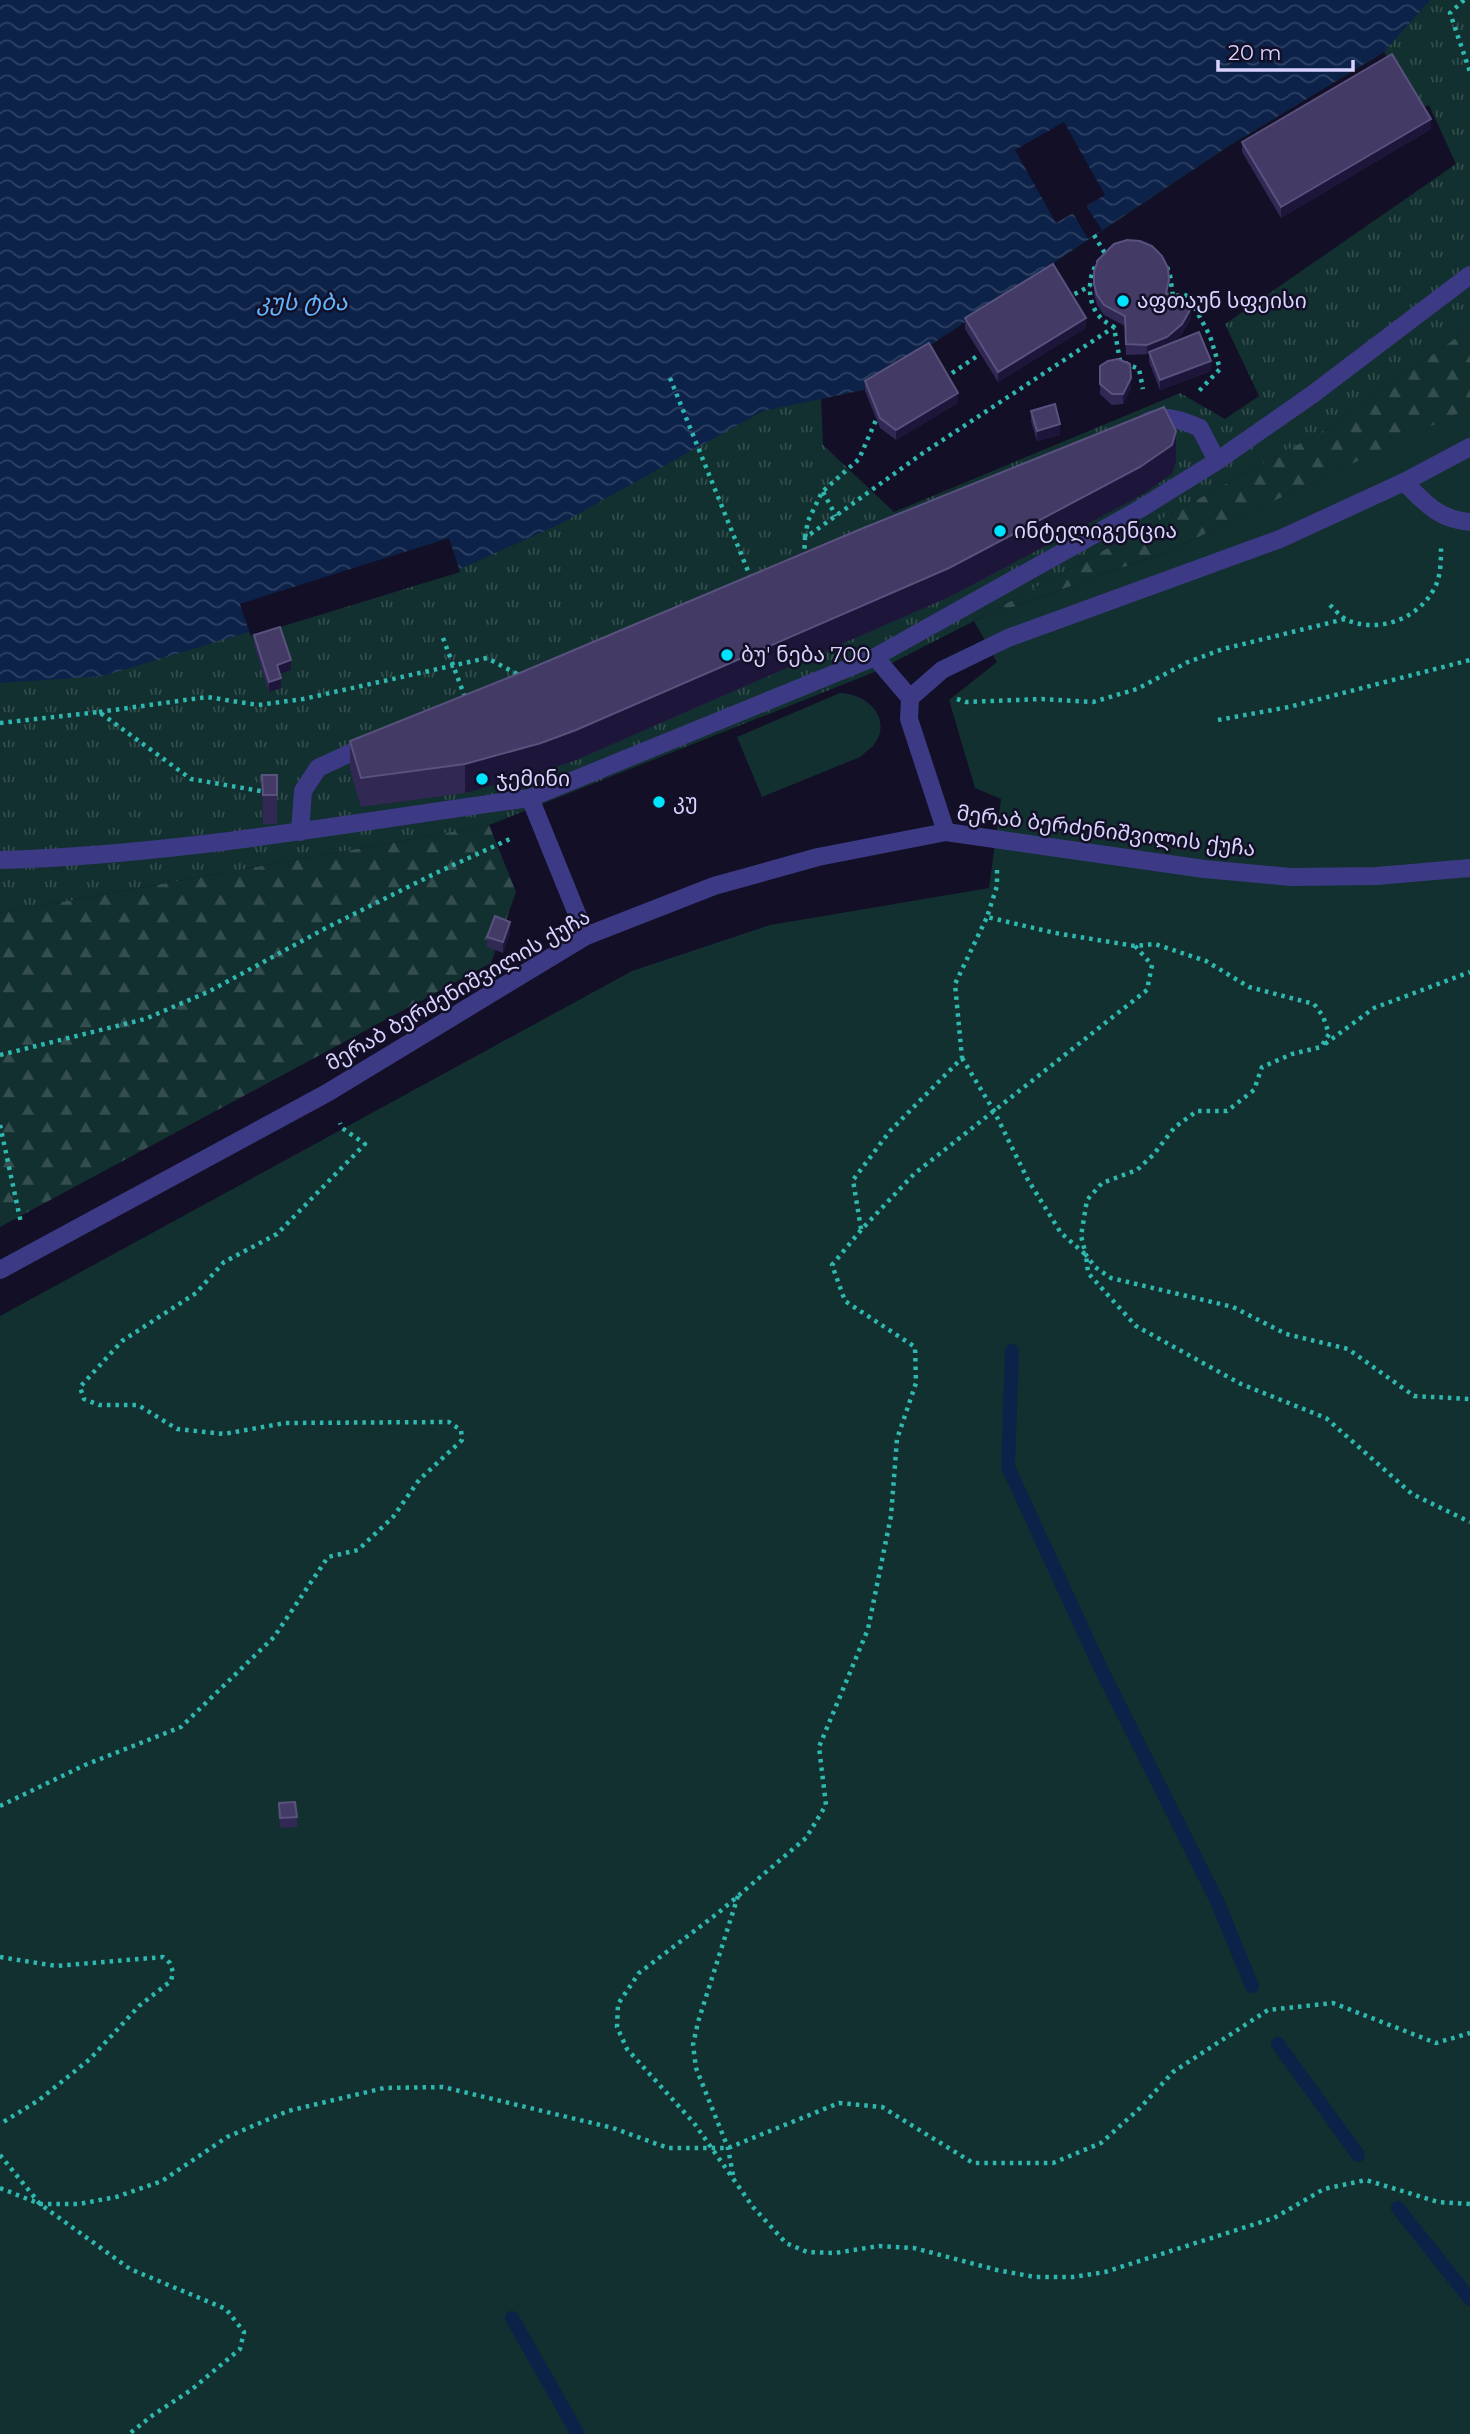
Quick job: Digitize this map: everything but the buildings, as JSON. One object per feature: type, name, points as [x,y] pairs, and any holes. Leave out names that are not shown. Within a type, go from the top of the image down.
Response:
[{"type":"street","points":[[0,860],[143,850],[300,832],[530,798],[646,748],[875,657],[1140,509],[1217,461],[1313,394],[1470,275]]},
{"type":"street","points":[[1129,430],[1158,418],[1181,420],[1200,428],[1217,461]]},
{"type":"street","points":[[946,832],[909,719],[917,692],[942,670],[1008,638],[1280,539],[1404,482],[1470,447]]},
{"type":"street","points":[[1404,482],[1435,511],[1452,520],[1470,523]]},
{"type":"street","points":[[875,657],[917,692]]},
{"type":"street","points":[[300,832],[303,792],[318,768],[386,737]]},
{"type":"street","points":[[530,798],[586,936]]},
{"type":"street","name":"მერაბ ბერძენიშვილის ქუჩა","points":[[0,1270],[327,1093],[586,936],[714,886],[818,857],[946,832],[1203,869],[1291,877],[1377,876],[1470,868]]},
{"type":"path","points":[[1464,0],[1450,13],[1470,72]]},
{"type":"path","points":[[1094,235],[1108,253],[1097,262],[1090,277],[1093,307],[1103,321],[1114,327]]},
{"type":"path","points":[[1160,259],[1166,264],[1170,275],[1173,298],[1183,295],[1189,297],[1210,335],[1220,369]]},
{"type":"path","points":[[1067,298],[1091,286]]},
{"type":"path","points":[[1114,327],[1120,361],[1139,369],[1140,383],[1145,395]]},
{"type":"path","points":[[805,538],[922,453],[1114,327]]},
{"type":"path","points":[[944,378],[980,354]]},
{"type":"path","points":[[670,378],[753,586]]},
{"type":"path","points":[[804,565],[808,521],[822,492],[859,459],[876,420]]},
{"type":"path","points":[[822,492],[836,516]]},
{"type":"path","points":[[917,692],[966,702],[1042,699],[1093,702],[1137,689],[1188,662],[1223,649],[1345,619],[1369,625],[1395,622],[1421,608],[1436,584],[1441,563],[1435,511]]},
{"type":"path","points":[[1330,605],[1345,619]]},
{"type":"path","points":[[443,638],[468,704]]},
{"type":"path","points":[[0,723],[207,697],[258,705],[303,699],[487,658],[527,679]]},
{"type":"path","points":[[1218,720],[1289,707],[1470,660]]},
{"type":"path","points":[[99,712],[191,779],[270,792],[303,792]]},
{"type":"path","points":[[0,1055],[145,1019],[208,992],[326,928],[436,873],[540,826]]},
{"type":"path","points":[[990,902],[987,917],[955,984],[962,1058],[994,1111],[1028,1180],[1061,1233],[1111,1278],[1233,1307],[1286,1334],[1348,1349],[1414,1396],[1470,1399]]},
{"type":"path","points":[[987,917],[1055,933],[1135,946],[1155,944],[1206,961],[1249,987],[1314,1004],[1323,1016],[1329,1034],[1321,1046]]},
{"type":"path","points":[[1135,946],[1152,965],[1147,990],[914,1174],[832,1265],[845,1301],[915,1347],[916,1383],[897,1439],[891,1516],[868,1629],[819,1747],[826,1805],[806,1838],[718,1913],[639,1973],[618,2004],[617,2026],[627,2049],[676,2100],[753,2207],[786,2243],[807,2252],[835,2253],[878,2246],[914,2248],[1035,2277],[1073,2277],[1105,2272],[1274,2218],[1324,2189],[1366,2180],[1438,2202],[1470,2203]]},
{"type":"path","points":[[1470,972],[1374,1009],[1321,1046],[1292,1054],[1262,1067],[1254,1090],[1227,1111],[1197,1111],[1175,1127],[1137,1170],[1102,1183],[1087,1200],[1082,1236],[1088,1273],[1136,1326],[1241,1384],[1326,1418],[1412,1494],[1470,1522]]},
{"type":"path","points":[[861,1230],[853,1180],[890,1130],[962,1058]]},
{"type":"path","points":[[0,1806],[85,1765],[181,1727],[274,1637],[328,1557],[358,1550],[393,1517],[419,1480],[462,1440],[461,1430],[449,1422],[285,1423],[224,1434],[212,1433],[177,1429],[138,1405],[99,1405],[84,1399],[80,1387],[122,1341],[196,1293],[224,1262],[277,1234],[365,1144],[342,1128],[327,1093]]},
{"type":"path","points":[[0,1125],[22,1229]]},
{"type":"path","points":[[733,2176],[728,2148],[696,2068],[693,2045],[739,1895]]},
{"type":"path","points":[[0,1957],[56,1966],[163,1957],[170,1963],[173,1972],[171,1981],[139,2007],[90,2059],[39,2100],[0,2124]]},
{"type":"path","points":[[40,2204],[79,2204],[116,2197],[162,2181],[227,2137],[288,2111],[384,2088],[443,2087],[613,2129],[668,2148],[728,2148],[839,2104],[882,2107],[973,2163],[1053,2163],[1101,2143],[1139,2109],[1173,2072],[1268,2010],[1333,2003],[1436,2043],[1470,2033]]},
{"type":"path","points":[[0,2155],[40,2204]]},
{"type":"path","points":[[0,2188],[40,2204],[130,2269],[226,2309],[244,2332],[240,2349],[191,2390],[129,2434]]},
{"type":"green space","name":"კუს ტბა","points":[[0,0],[1470,0],[1470,328],[1328,428],[974,621],[872,673],[489,825],[0,913]],"holes":[[[1384,52],[1418,109],[1429,105],[1456,164],[1225,324],[1259,396],[1225,419],[1180,393],[894,512],[823,445],[821,399],[863,390],[1227,147]]]},
{"type":"green space","points":[[1470,328],[1470,407],[1465,410],[1171,550],[974,621],[1328,428]]},
{"type":"green space","points":[[1470,407],[1470,2434],[0,2434],[0,1316],[632,971],[770,925],[989,888],[1001,799],[975,788],[949,700],[997,662],[974,621],[1171,550]]},
{"type":"green space","points":[[840,693],[860,698],[875,710],[881,726],[873,746],[860,757],[762,797],[737,737]]},
{"type":"green space","points":[[489,825],[516,892],[491,963],[0,1227],[0,913]]},
{"type":"water","name":"კუს ტბა","points":[[0,0],[1430,0],[1384,52],[1227,147],[863,390],[763,411],[558,525],[462,568],[103,676],[0,683]]},
{"type":"pier","points":[[1064,122],[1105,195],[1086,206],[1102,230],[1088,239],[1073,213],[1056,223],[1015,150]]},
{"type":"pier","points":[[449,538],[460,572],[251,636],[240,604]]},
{"type":"waterway","points":[[1012,1351],[1008,1467],[1099,1665],[1217,1901],[1252,1986]]},
{"type":"waterway","points":[[1278,2044],[1358,2155]]},
{"type":"waterway","points":[[1398,2208],[1470,2299]]},
{"type":"waterway","points":[[512,2318],[578,2434]]},
{"type":"place","name":"აფთაუნ სფეისი","points":[[1123,301]]},
{"type":"place","name":"ინტელიგენცია","points":[[1000,531]]},
{"type":"place","name":"ბუ' ნება 700","points":[[727,655]]},
{"type":"place","name":"ჯემინი","points":[[482,779]]},
{"type":"place","name":"კუ","points":[[659,802]]}]
